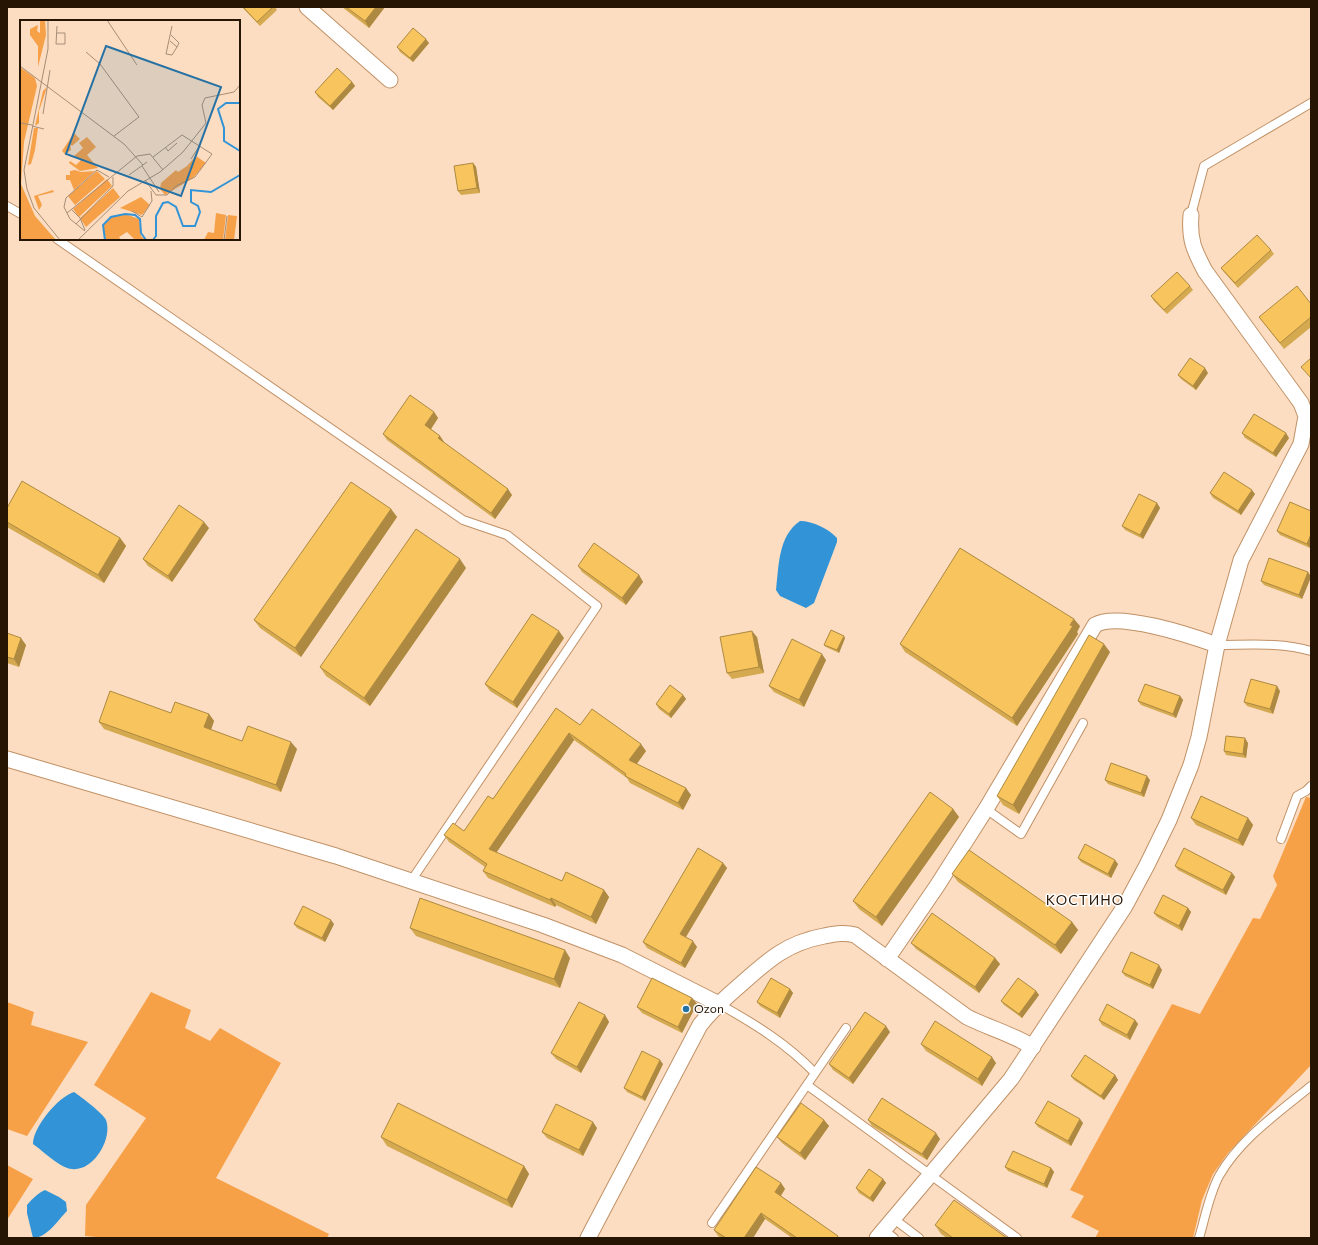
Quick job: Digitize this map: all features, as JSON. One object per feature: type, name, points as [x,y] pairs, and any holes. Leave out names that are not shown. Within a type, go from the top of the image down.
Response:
[{"type":"street","points":[[307,7],[390,80]]},
{"type":"street","points":[[887,1231],[1006,1086],[1034,1047],[1125,906],[1169,820],[1191,765],[1199,737],[1217,645],[1241,560],[1301,444],[1306,416],[1301,403],[1295,391],[1205,271],[1193,248],[1190,233],[1191,215]]},
{"type":"street","points":[[887,959],[937,886],[986,809],[1095,624],[1110,620],[1142,624],[1186,634],[1217,645]]},
{"type":"street","points":[[7,759],[336,856],[588,941],[655,971],[719,1004]]},
{"type":"street","points":[[588,1238],[700,1025],[719,1004],[777,953],[801,942],[816,937],[835,934],[854,935],[967,1016],[982,1024],[1018,1037],[1034,1047]]},
{"type":"lane","points":[[1191,215],[1204,166],[1311,103]]},
{"type":"lane","points":[[7,206],[20,213]]},
{"type":"lane","points":[[59,240],[463,520],[507,534],[597,606],[411,881]]},
{"type":"lane","points":[[1217,645],[1298,647],[1311,651]]},
{"type":"lane","points":[[986,809],[1021,834],[1083,723]]},
{"type":"lane","points":[[1281,839],[1297,796],[1311,786]]},
{"type":"lane","points":[[719,1004],[776,1038],[796,1054],[815,1073]]},
{"type":"lane","points":[[712,1223],[846,1028]]},
{"type":"lane","points":[[807,1085],[1017,1238]]},
{"type":"lane","points":[[1200,1238],[1208,1204],[1218,1178],[1232,1156],[1268,1122],[1311,1086]]},
{"type":"lane","points":[[887,1231],[919,1238]]},
{"type":"shaded area","points":[[1306,797],[1311,798],[1311,1065],[1228,1153],[1213,1174],[1202,1200],[1193,1238],[1095,1238],[1099,1231],[1071,1217],[1084,1196],[1070,1190],[1172,1004],[1200,1014],[1253,918],[1260,919],[1277,885],[1273,876]]},
{"type":"shaded area","points":[[151,992],[191,1010],[185,1028],[210,1041],[220,1028],[281,1063],[216,1178],[329,1234],[327,1238],[108,1238],[85,1236],[86,1205],[146,1118],[94,1085]]},
{"type":"shaded area","points":[[7,1002],[34,1012],[31,1025],[88,1042],[27,1136],[7,1129]]},
{"type":"shaded area","points":[[7,1165],[33,1179],[7,1220]]},
{"type":"water","points":[[800,521],[810,522],[820,526],[837,538],[837,542],[814,603],[806,608],[780,596],[776,590],[779,562],[784,543],[787,535]]},
{"type":"water","points":[[74,1092],[101,1113],[106,1120],[107,1128],[107,1136],[100,1153],[94,1160],[80,1169],[72,1169],[62,1166],[33,1144],[37,1129],[42,1121],[54,1106]]},
{"type":"water","points":[[45,1190],[66,1202],[67,1211],[48,1232],[33,1238],[27,1213],[27,1205],[35,1196]]},
{"type":"building","points":[[243,7],[273,7],[257,22]]},
{"type":"building","points":[[346,7],[376,7],[365,21]]},
{"type":"building","points":[[413,28],[426,39],[410,58],[397,47]]},
{"type":"building","points":[[337,68],[352,82],[330,106],[315,92]]},
{"type":"building","points":[[473,163],[477,188],[458,191],[454,166]]},
{"type":"building","points":[[1257,235],[1271,250],[1235,283],[1221,268]]},
{"type":"building","points":[[1177,272],[1190,286],[1164,310],[1151,296]]},
{"type":"building","points":[[1297,286],[1311,304],[1311,317],[1280,343],[1259,317]]},
{"type":"building","points":[[1190,358],[1205,368],[1193,386],[1178,375]]},
{"type":"building","points":[[1311,358],[1311,378],[1301,367]]},
{"type":"building","points":[[410,395],[434,412],[425,425],[440,436],[438,438],[508,489],[491,513],[383,434]]},
{"type":"building","points":[[1254,414],[1286,433],[1273,453],[1242,433]]},
{"type":"building","points":[[1224,472],[1252,490],[1238,511],[1210,493]]},
{"type":"building","points":[[22,481],[120,538],[98,575],[7,522],[7,508]]},
{"type":"building","points":[[351,482],[391,509],[295,648],[254,620]]},
{"type":"building","points":[[1139,494],[1157,503],[1140,535],[1122,526]]},
{"type":"building","points":[[1290,502],[1311,511],[1311,534],[1307,544],[1277,531]]},
{"type":"building","points":[[179,505],[204,522],[168,576],[143,559]]},
{"type":"building","points":[[416,529],[460,559],[364,698],[320,667]]},
{"type":"building","points":[[594,543],[639,575],[622,598],[578,566]]},
{"type":"building","points":[[960,548],[1074,619],[1070,625],[1073,626],[1012,718],[900,644]]},
{"type":"building","points":[[1269,558],[1308,572],[1299,595],[1261,581]]},
{"type":"building","points":[[532,614],[559,631],[513,702],[485,684]]},
{"type":"building","points":[[831,630],[844,636],[837,650],[824,645]]},
{"type":"building","points":[[752,631],[759,667],[727,673],[720,637]]},
{"type":"building","points":[[7,633],[21,638],[14,659],[7,657]]},
{"type":"building","points":[[1089,635],[1104,644],[1013,805],[997,796]]},
{"type":"building","points":[[792,639],[822,654],[799,700],[769,686]]},
{"type":"building","points":[[1251,679],[1277,686],[1270,709],[1244,702]]},
{"type":"building","points":[[1145,684],[1180,696],[1173,714],[1138,701]]},
{"type":"building","points":[[670,685],[683,695],[669,714],[656,704]]},
{"type":"building","points":[[110,691],[171,713],[175,702],[209,714],[204,727],[242,741],[248,726],[291,742],[276,785],[99,722]]},
{"type":"building","points":[[556,708],[580,725],[592,709],[641,744],[629,760],[686,788],[678,803],[625,776],[626,774],[569,733],[489,849],[562,881],[566,872],[604,890],[591,917],[551,898],[550,900],[483,871],[487,864],[444,835],[453,823],[464,831],[488,796],[493,799]]},
{"type":"building","points":[[1226,736],[1245,738],[1243,754],[1224,751]]},
{"type":"building","points":[[1111,763],[1147,776],[1141,793],[1105,780]]},
{"type":"building","points":[[930,792],[953,809],[876,917],[853,901]]},
{"type":"building","points":[[1201,796],[1248,818],[1238,840],[1191,818]]},
{"type":"building","points":[[1085,844],[1115,860],[1108,874],[1078,858]]},
{"type":"building","points":[[698,848],[723,863],[680,934],[693,941],[681,963],[643,942]]},
{"type":"building","points":[[1184,848],[1232,873],[1223,890],[1175,866]]},
{"type":"building","points":[[969,850],[1072,922],[1055,945],[952,874]]},
{"type":"building","points":[[1163,895],[1188,908],[1179,926],[1154,913]]},
{"type":"building","points":[[420,898],[565,950],[554,979],[410,928]]},
{"type":"building","points":[[303,906],[331,920],[322,938],[294,924]]},
{"type":"building","points":[[932,913],[995,958],[975,987],[911,943]]},
{"type":"building","points":[[1131,952],[1159,965],[1150,985],[1122,972]]},
{"type":"building","points":[[652,978],[692,998],[678,1027],[637,1007]]},
{"type":"building","points":[[771,978],[790,989],[777,1013],[757,1002]]},
{"type":"building","points":[[1018,978],[1036,991],[1019,1014],[1001,1001]]},
{"type":"building","points":[[579,1002],[605,1015],[577,1067],[551,1053]]},
{"type":"building","points":[[1107,1004],[1135,1020],[1127,1035],[1099,1020]]},
{"type":"building","points":[[865,1012],[886,1026],[849,1078],[829,1064]]},
{"type":"building","points":[[935,1021],[992,1057],[978,1079],[921,1044]]},
{"type":"building","points":[[642,1051],[660,1060],[642,1097],[624,1088]]},
{"type":"building","points":[[1085,1055],[1115,1075],[1101,1096],[1071,1076]]},
{"type":"building","points":[[882,1098],[936,1133],[922,1154],[868,1120]]},
{"type":"building","points":[[1048,1101],[1080,1119],[1068,1141],[1035,1123]]},
{"type":"building","points":[[398,1103],[524,1166],[507,1200],[381,1137]]},
{"type":"building","points":[[801,1103],[824,1120],[800,1153],[777,1137]]},
{"type":"building","points":[[556,1104],[593,1122],[579,1150],[542,1132]]},
{"type":"building","points":[[1013,1151],[1051,1168],[1044,1184],[1005,1167]]},
{"type":"building","points":[[756,1167],[781,1183],[775,1192],[838,1236],[837,1238],[797,1238],[761,1213],[744,1238],[726,1238],[714,1230]]},
{"type":"building","points":[[869,1169],[883,1179],[870,1198],[856,1188]]},
{"type":"building","points":[[954,1200],[1007,1238],[953,1238],[935,1225]]},
{"type":"place","name":"Ozon","points":[[686,1009]]},
{"type":"district","name":"КОСТИНО","points":[[1085,900]]}]
